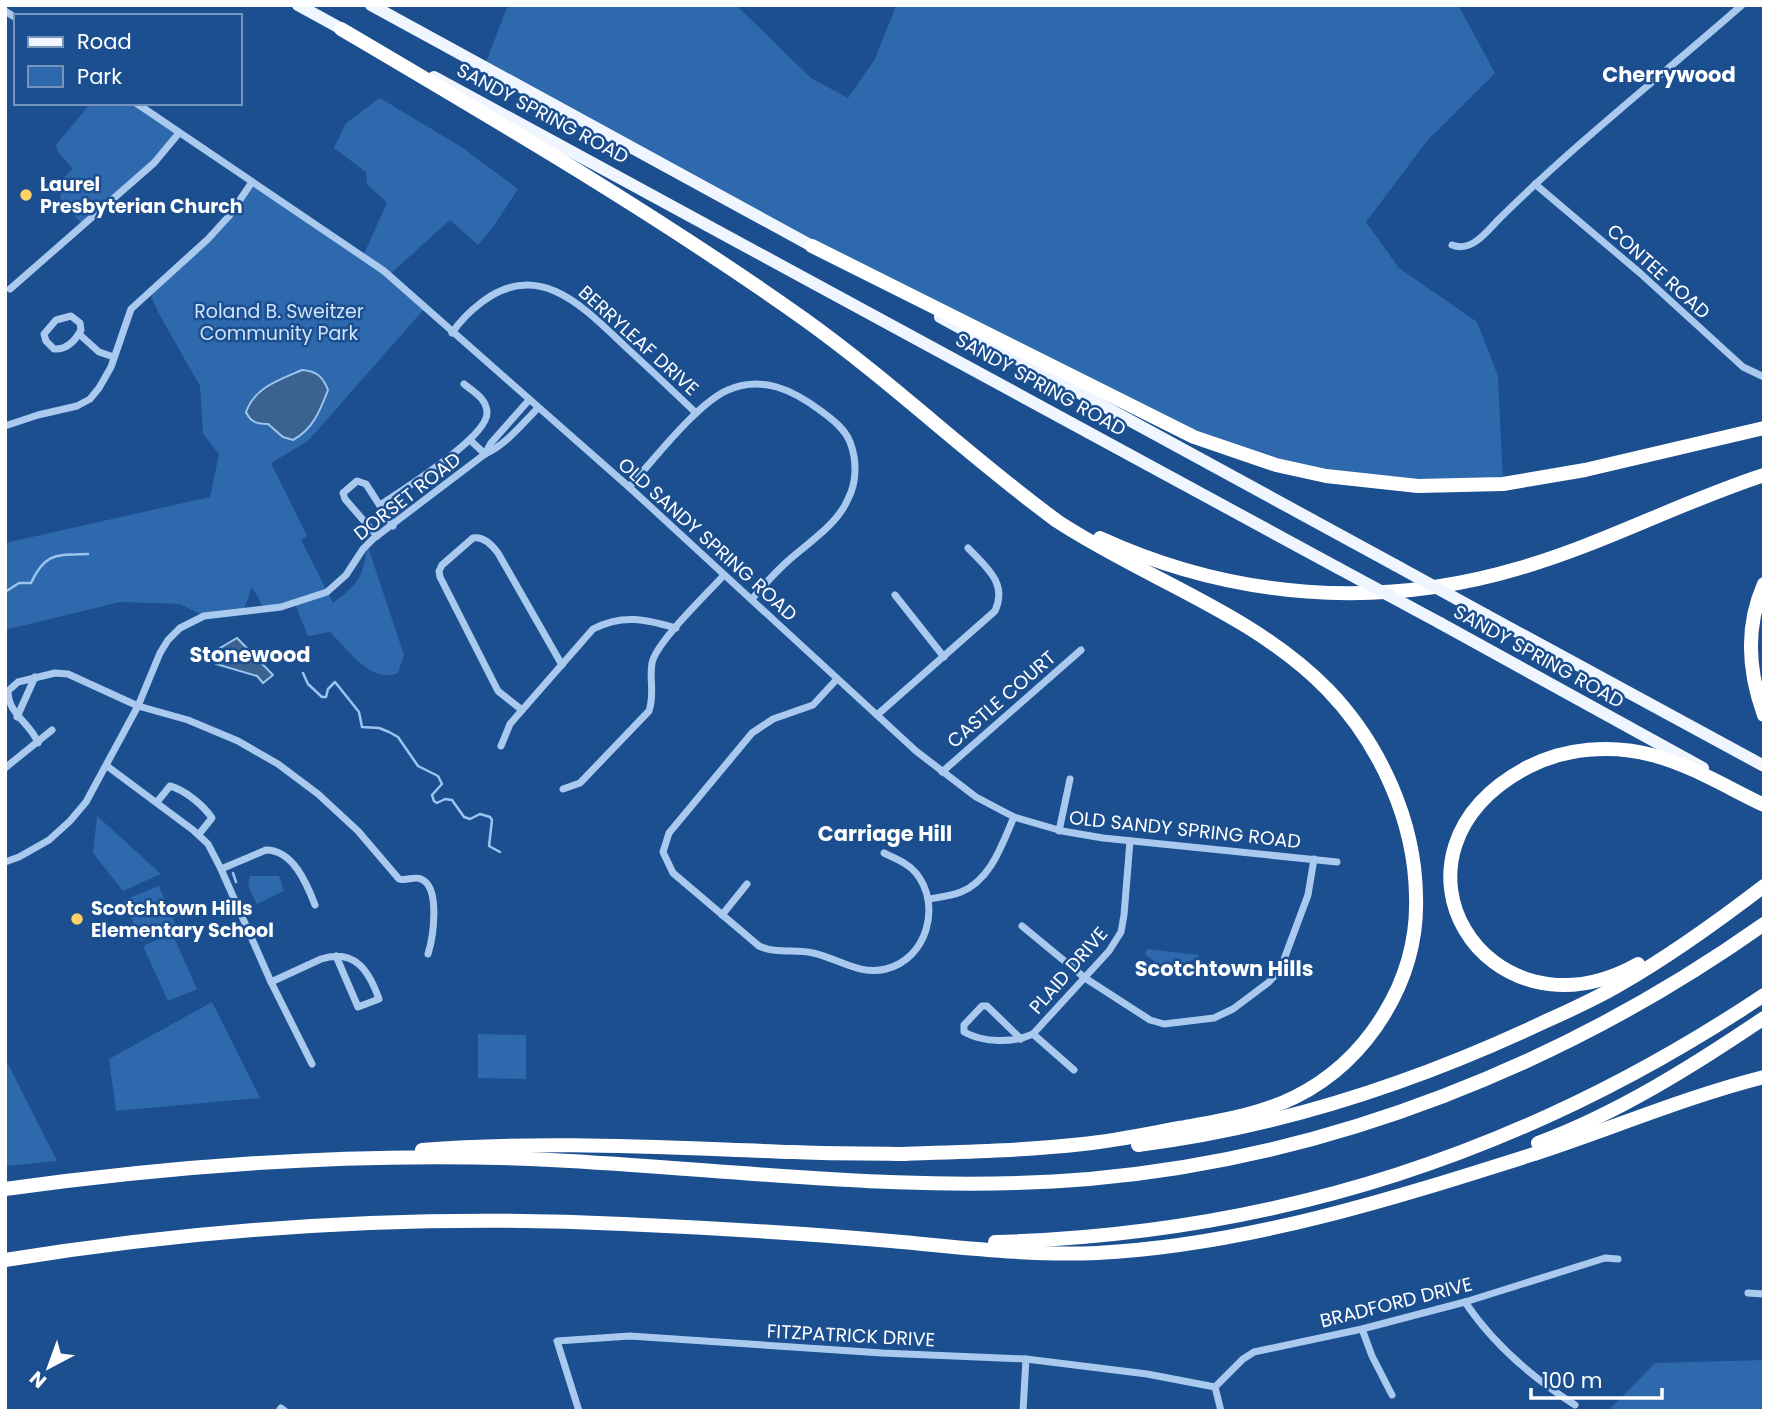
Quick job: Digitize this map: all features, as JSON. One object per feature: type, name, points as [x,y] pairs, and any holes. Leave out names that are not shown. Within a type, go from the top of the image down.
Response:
[{"type":"highway","points":[[341,29],[541,149],[757,287],[883,380],[1039,508],[1085,540],[1278,647],[1328,690],[1357,726],[1385,773],[1404,818],[1409,838],[1416,883],[1415,928],[1403,976],[1384,1015],[1370,1035],[1338,1069],[1296,1097],[1244,1116],[1086,1144],[983,1152],[896,1154]]},
{"type":"highway","points":[[812,246],[1194,437],[1276,465],[1326,476],[1418,486],[1503,484],[1586,470],[1764,428]]},
{"type":"highway","points":[[1000,477],[1089,533],[1159,562],[1203,576],[1281,591],[1367,594],[1436,588],[1522,568],[1764,475]]},
{"type":"highway","points":[[1764,583],[1754,613],[1751,664],[1756,694],[1764,715]]},
{"type":"highway","points":[[1764,803],[1653,755],[1615,749],[1564,754],[1536,763],[1499,785],[1471,812],[1454,845],[1450,881],[1458,918],[1477,947],[1490,960],[1522,979],[1563,986],[1586,983],[1634,967],[1764,886]]},
{"type":"highway","points":[[5,1189],[145,1172],[323,1160],[468,1146],[631,1145],[896,1154],[1025,1155],[1131,1146],[1261,1123],[1357,1097],[1458,1061],[1617,986],[1717,922],[1764,886]]},
{"type":"highway","points":[[323,1160],[546,1160],[894,1182],[970,1184],[1091,1179],[1214,1161],[1279,1147],[1366,1123],[1472,1085],[1531,1060],[1634,1007],[1764,925]]},
{"type":"highway","points":[[889,1241],[972,1243],[1099,1237],[1223,1220],[1334,1194],[1443,1160],[1558,1113],[1668,1056],[1764,995]]},
{"type":"highway","points":[[1412,1190],[1542,1142],[1586,1122],[1682,1071],[1764,1018]]},
{"type":"highway","points":[[5,1260],[88,1247],[234,1231],[432,1222],[537,1221],[889,1241],[993,1251],[1100,1252],[1281,1228],[1536,1153],[1704,1094],[1764,1077]]},
{"type":"main road","name":"SANDY SPRING ROAD","points":[[298,5],[548,137],[1440,623],[1764,803]]},
{"type":"main road","name":"SANDY SPRING ROAD","points":[[371,5],[1764,766]]},
{"type":"street","points":[[1452,245],[1463,248],[1474,242],[1535,184],[1742,5]]},
{"type":"street","name":"OLD SANDY SPRING ROAD","points":[[139,105],[384,271],[629,487],[877,715],[942,772],[976,797],[1014,817],[1059,831],[1337,862]]},
{"type":"street","points":[[10,289],[154,163],[179,133]]},
{"type":"street","points":[[5,426],[83,403],[99,388],[114,357],[128,315],[135,304],[208,239],[229,216],[252,182]]},
{"type":"street","name":"CONTEE ROAD","points":[[1535,184],[1640,273],[1743,367],[1764,377]]},
{"type":"street","name":"BERRYLEAF DRIVE","points":[[452,333],[460,321],[476,307],[507,287],[529,285],[549,288],[565,295],[587,311],[696,413]]},
{"type":"street","points":[[66,315],[76,318],[80,323],[79,334],[62,349],[54,349],[46,341],[44,334],[56,320],[66,315]]},
{"type":"street","points":[[79,334],[93,348],[114,357]]},
{"type":"street","points":[[380,505],[428,474],[470,440],[483,425],[487,415],[481,398],[464,384]]},
{"type":"street","points":[[629,487],[696,413],[729,389],[753,384],[771,385],[792,391],[837,425],[850,443],[855,461],[855,477],[844,507],[776,571],[752,599]]},
{"type":"street","name":"DORSET ROAD","points":[[5,862],[33,850],[60,831],[86,802],[138,706],[164,646],[184,625],[204,616],[281,607],[327,592],[340,582],[363,549],[377,536],[485,454],[491,443],[530,400]]},
{"type":"street","points":[[470,440],[485,454],[512,435],[538,408]]},
{"type":"street","points":[[377,536],[345,499],[343,494],[348,488],[361,480],[369,487],[393,526]]},
{"type":"street","points":[[522,710],[498,691],[440,578],[439,570],[442,565],[473,538],[479,537],[486,541],[498,553],[562,665]]},
{"type":"street","points":[[877,715],[995,611],[1000,592],[997,579],[968,548]]},
{"type":"street","points":[[563,789],[580,783],[649,711],[653,698],[652,663],[660,646],[724,575]]},
{"type":"street","points":[[895,595],[944,657]]},
{"type":"street","points":[[500,746],[510,724],[593,629],[608,621],[625,619],[644,620],[676,628]]},
{"type":"street","name":"CASTLE COURT","points":[[942,772],[1080,650]]},
{"type":"street","points":[[37,743],[33,733],[17,717],[9,703],[8,691],[18,682],[55,673],[68,674],[138,706],[201,725],[271,759],[301,780],[347,820],[399,879],[419,878],[424,881],[434,907],[428,954]]},
{"type":"street","points":[[17,717],[35,677]]},
{"type":"street","points":[[837,679],[813,705],[773,719],[752,733],[666,839],[663,852],[673,873],[753,942],[766,949],[812,953],[850,967],[880,970],[897,964],[919,945],[928,924],[929,899],[921,881],[911,868],[884,853]]},
{"type":"street","points":[[5,768],[52,730]]},
{"type":"street","points":[[107,766],[199,834],[211,849],[271,982],[312,1064]]},
{"type":"street","points":[[1059,831],[1070,779]]},
{"type":"street","points":[[157,802],[170,786],[178,788],[212,818],[199,834]]},
{"type":"street","points":[[929,899],[960,892],[982,877],[993,862],[1014,817]]},
{"type":"street","name":"PLAID DRIVE","points":[[1033,1034],[1109,951],[1121,932],[1130,841]]},
{"type":"street","points":[[221,869],[267,850],[274,850],[293,865],[304,879],[315,905]]},
{"type":"street","points":[[1022,926],[1085,978],[1150,1020],[1160,1023],[1213,1018],[1228,1013],[1269,982],[1284,963],[1308,895],[1314,859]]},
{"type":"street","points":[[722,915],[747,884]]},
{"type":"street","points":[[271,982],[321,959],[336,956],[354,960],[363,968],[371,978],[379,999],[358,1007],[336,956]]},
{"type":"street","points":[[1021,1040],[987,1006],[982,1006],[964,1025],[964,1032],[1007,1041],[1021,1040],[1033,1034],[1074,1070]]},
{"type":"street","name":"BRADFORD DRIVE","points":[[1215,1387],[1243,1359],[1254,1352],[1362,1329],[1465,1302],[1597,1260],[1609,1257],[1618,1259]]},
{"type":"street","points":[[1748,1293],[1764,1294]]},
{"type":"street","points":[[1465,1302],[1520,1364],[1544,1385],[1575,1405]]},
{"type":"street","points":[[1362,1329],[1392,1395]]},
{"type":"street","name":"FITZPATRICK DRIVE","points":[[579,1411],[557,1341],[639,1337],[857,1352],[1026,1359],[1147,1374],[1215,1387]]},
{"type":"street","points":[[1023,1411],[1026,1359]]},
{"type":"street","points":[[1215,1387],[1221,1411]]},
{"type":"green space","points":[[508,5],[736,5],[811,78],[848,98],[875,59],[898,5],[1458,5],[1495,73],[1427,141],[1366,222],[1399,268],[1477,322],[1498,376],[1503,484],[1367,482],[1232,451],[1024,352],[484,67]]},
{"type":"green space","name":"Roland B. Sweitzer Community Park","points":[[380,98],[460,146],[518,189],[478,245],[450,220],[389,275],[425,308],[308,441],[271,463],[307,536],[301,540],[333,603],[359,578],[367,544],[404,655],[398,673],[388,675],[369,670],[330,632],[308,636],[295,604],[265,610],[252,587],[243,612],[204,616],[180,604],[120,602],[5,630],[5,543],[210,497],[219,454],[203,434],[200,386],[149,291],[208,239],[252,182],[363,256],[387,203],[367,184],[366,172],[334,148],[346,123]]},
{"type":"green space","points":[[89,105],[139,105],[179,133],[163,155],[83,225],[61,200],[59,182],[73,169],[58,152],[56,145]]},
{"type":"green space","points":[[97,816],[161,874],[123,891],[93,853]]},
{"type":"green space","points":[[250,876],[279,876],[284,891],[257,904],[248,886]]},
{"type":"green space","points":[[159,886],[176,927],[141,941],[124,900]]},
{"type":"green space","points":[[172,933],[197,989],[168,1001],[143,946]]},
{"type":"green space","points":[[1147,949],[1199,955],[1198,958],[1169,969],[1163,968],[1145,954]]},
{"type":"green space","points":[[212,1002],[260,1098],[116,1111],[109,1059]]},
{"type":"green space","points":[[478,1034],[526,1035],[526,1079],[478,1078]]},
{"type":"green space","points":[[5,1058],[57,1161],[5,1166]]},
{"type":"green space","points":[[1764,1360],[1764,1411],[1608,1411],[1655,1363]]},
{"type":"shaded area","points":[[302,370],[319,376],[328,390],[319,412],[300,436],[293,440],[283,437],[268,424],[250,419],[246,412],[255,396],[277,381]]},
{"type":"shaded area","points":[[237,638],[273,675],[263,683],[257,676],[216,664],[215,651]]},
{"type":"waterway","points":[[5,592],[19,583],[31,583],[41,566],[53,557],[88,554]]},
{"type":"waterway","points":[[303,673],[308,684],[322,697],[326,697],[328,689],[335,682],[359,712],[362,727],[379,728],[398,737],[418,766],[438,776],[442,784],[432,795],[434,801],[437,803],[445,799],[452,800],[464,817],[470,819],[480,814],[490,817],[492,820],[489,846],[500,852]]},
{"type":"waterway","points":[[233,873],[236,882]]},
{"type":"place","name":"Laurel Presbyterian Church","points":[[26,195]]},
{"type":"place","name":"Scotchtown Hills Elementary School","points":[[77,919]]},
{"type":"district","name":"Cherrywood","points":[[1669,75]]},
{"type":"district","name":"Stonewood","points":[[250,655]]},
{"type":"district","name":"Carriage Hill","points":[[885,834]]},
{"type":"district","name":"Scotchtown Hills","points":[[1224,969]]}]
